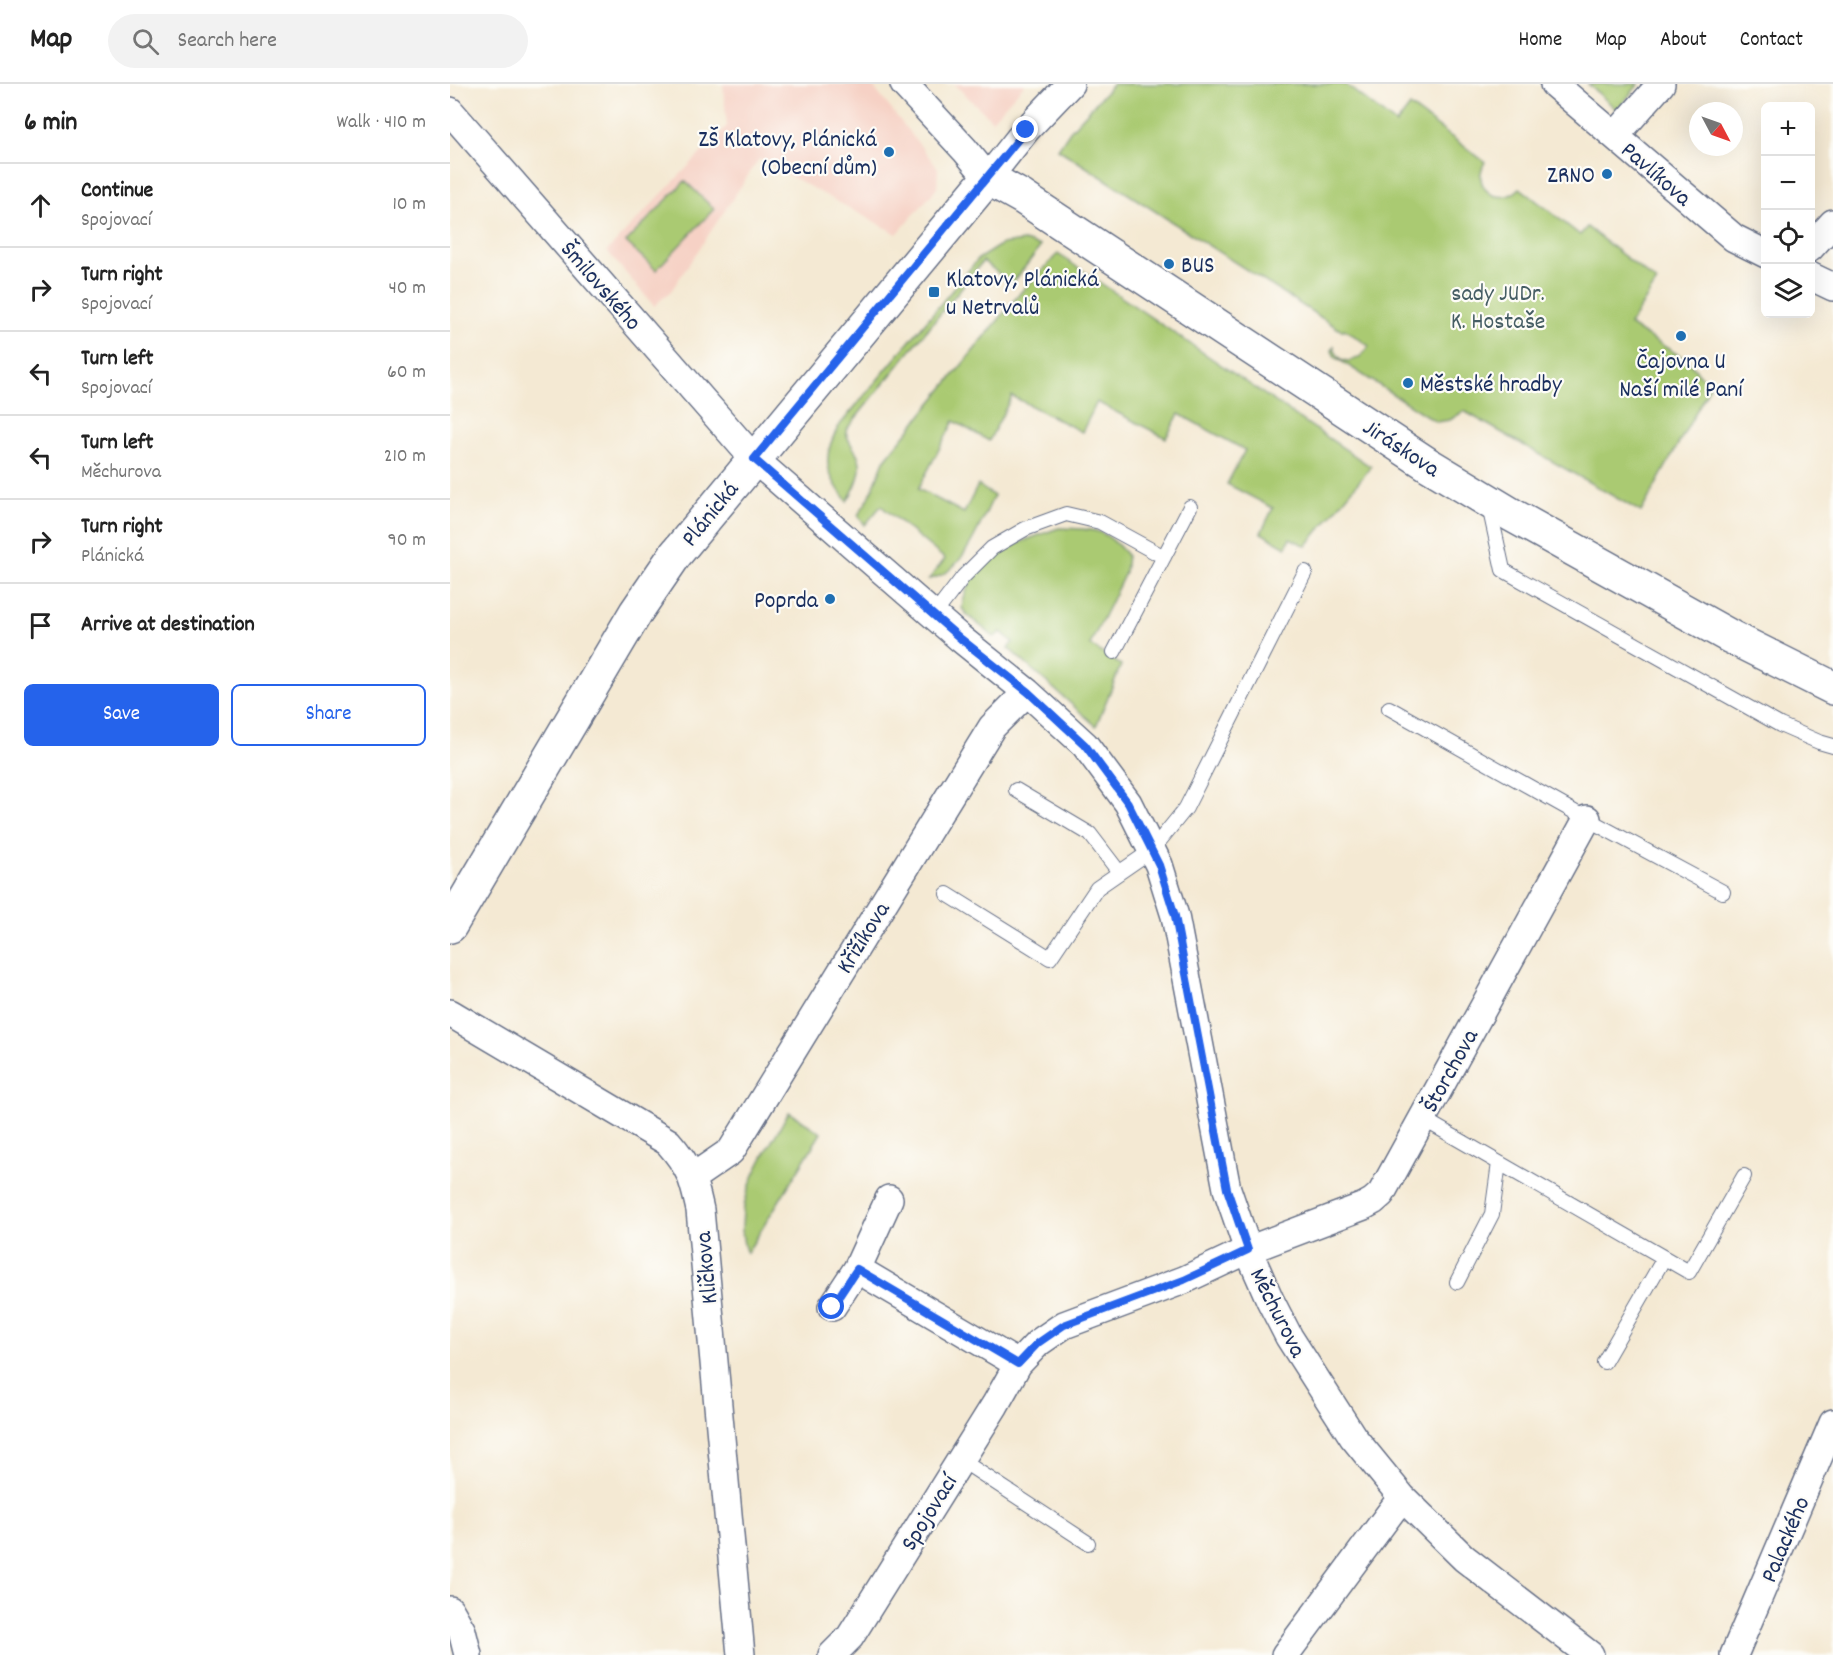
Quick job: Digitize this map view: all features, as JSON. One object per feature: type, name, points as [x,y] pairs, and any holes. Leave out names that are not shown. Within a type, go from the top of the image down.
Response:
[{"type":"main road","name":"Plánická","points":[[450,926],[636,612],[675,555],[988,178]]},
{"type":"main road","name":"Jiráskova","points":[[988,178],[1029,202],[1429,465],[1488,501],[1731,637],[1833,688]]},
{"type":"street","points":[[904,84],[988,178]]},
{"type":"street","name":"Plánická","points":[[988,178],[1026,130],[1070,84]]},
{"type":"street","name":"Pavlíkova","points":[[1554,84],[1734,238],[1761,252]]},
{"type":"street","points":[[1615,136],[1661,84]]},
{"type":"street","name":"Šmilovského","points":[[450,111],[754,459]]},
{"type":"street","points":[[1815,243],[1833,223]]},
{"type":"street","points":[[1815,278],[1833,287]]},
{"type":"street","name":"Měchurova","points":[[754,459],[934,615],[1028,692],[1085,745],[1128,803],[1159,865],[1175,916],[1227,1189],[1248,1250],[1270,1300],[1314,1379],[1353,1437],[1402,1497],[1464,1558],[1590,1655]]},
{"type":"street","name":"Křižíkova","points":[[693,1177],[731,1151],[992,727],[1028,692]]},
{"type":"street","name":"Štorchova","points":[[1248,1250],[1373,1201],[1386,1186],[1587,819]]},
{"type":"street","name":"Kličkova","points":[[450,1013],[669,1142],[693,1177],[701,1222],[741,1655]]},
{"type":"street","points":[[832,1307],[857,1269],[889,1199]]},
{"type":"street","name":"Spojovací","points":[[840,1652],[961,1460],[1018,1364],[1038,1343],[1064,1325],[1184,1280],[1248,1250]]},
{"type":"street","points":[[857,1269],[1018,1364]]},
{"type":"street","name":"Palackého","points":[[1734,1655],[1833,1423]]},
{"type":"street","points":[[1285,1655],[1402,1497]]},
{"type":"street","points":[[450,1610],[462,1631],[468,1655]]},
{"type":"lane","points":[[1488,501],[1503,570],[1780,725],[1833,746]]},
{"type":"lane","points":[[1114,652],[1190,507]]},
{"type":"lane","points":[[934,615],[963,578],[992,548],[1025,529],[1066,514],[1100,522],[1164,557]]},
{"type":"lane","points":[[947,894],[1050,958],[1097,888],[1152,850],[1186,808],[1305,572]]},
{"type":"lane","points":[[1389,708],[1723,892]]},
{"type":"lane","points":[[1016,790],[1090,834],[1119,872]]},
{"type":"lane","points":[[1423,1119],[1689,1272],[1744,1176]]},
{"type":"lane","points":[[1457,1282],[1492,1215],[1499,1163]]},
{"type":"lane","points":[[1604,1362],[1665,1258]]},
{"type":"lane","points":[[961,1460],[1088,1543]]},
{"type":"shaded area","points":[[723,84],[871,84],[938,168],[937,188],[897,234],[759,159],[671,291],[654,306],[607,251],[727,126]]},
{"type":"shaded area","points":[[954,84],[1025,84],[992,120]]},
{"type":"green space","name":"sady JUDr. K. Hostaše","points":[[1113,84],[1345,84],[1396,124],[1410,106],[1485,162],[1481,171],[1481,180],[1489,193],[1504,196],[1520,188],[1580,235],[1587,227],[1657,282],[1629,325],[1687,360],[1710,386],[1641,512],[1464,411],[1450,420],[1436,422],[1335,357],[1332,351],[1334,345],[1339,358],[1349,361],[1360,356],[1369,346],[1058,149],[1070,131]]},
{"type":"green space","points":[[1588,84],[1639,84],[1617,110]]},
{"type":"green space","points":[[685,181],[714,209],[656,270],[626,242]]},
{"type":"green space","points":[[1024,241],[1041,246],[1012,284],[983,261],[846,430],[860,464],[856,483],[847,501],[834,482],[828,465],[830,447],[839,426],[978,259],[1002,244]]},
{"type":"green space","points":[[1058,254],[1371,467],[1306,546],[1290,538],[1286,547],[1261,533],[1273,508],[1227,484],[1245,450],[1179,414],[1166,438],[1097,402],[1082,432],[1012,396],[989,441],[954,421],[918,489],[964,513],[978,485],[994,496],[969,546],[952,568],[929,579],[945,559],[881,506],[865,525],[858,515],[869,498],[884,461],[1021,292]]},
{"type":"green space","points":[[1059,528],[1097,531],[1111,539],[1127,555],[1125,573],[1090,645],[1121,665],[1096,726],[1008,648],[1013,642],[1001,632],[994,637],[962,608],[966,591],[974,576],[997,554]]},
{"type":"green space","points":[[789,1112],[821,1133],[747,1253],[742,1230],[746,1198],[757,1168]]},
{"type":"place","name":"ZŠ Klatovy, Plánická (Obecní dům)","points":[[889,152]]},
{"type":"place","name":"ZRNO","points":[[1607,174]]},
{"type":"place","name":"BUS","points":[[1169,264]]},
{"type":"place","name":"Klatovy, Plánická u Netrvalů","points":[[934,292]]},
{"type":"place","name":"Čajovna U Naší milé Paní","points":[[1681,336]]},
{"type":"place","name":"Městské hradby","points":[[1408,383]]},
{"type":"place","name":"Poprda","points":[[830,599]]},
{"type":"route","points":[[832,1307],[857,1269],[1018,1364],[1038,1343],[1064,1325],[1184,1280],[1248,1250],[1227,1189],[1175,916],[1159,865],[1128,803],[1085,745],[1028,692],[961,639],[754,459],[1026,130]]}]
